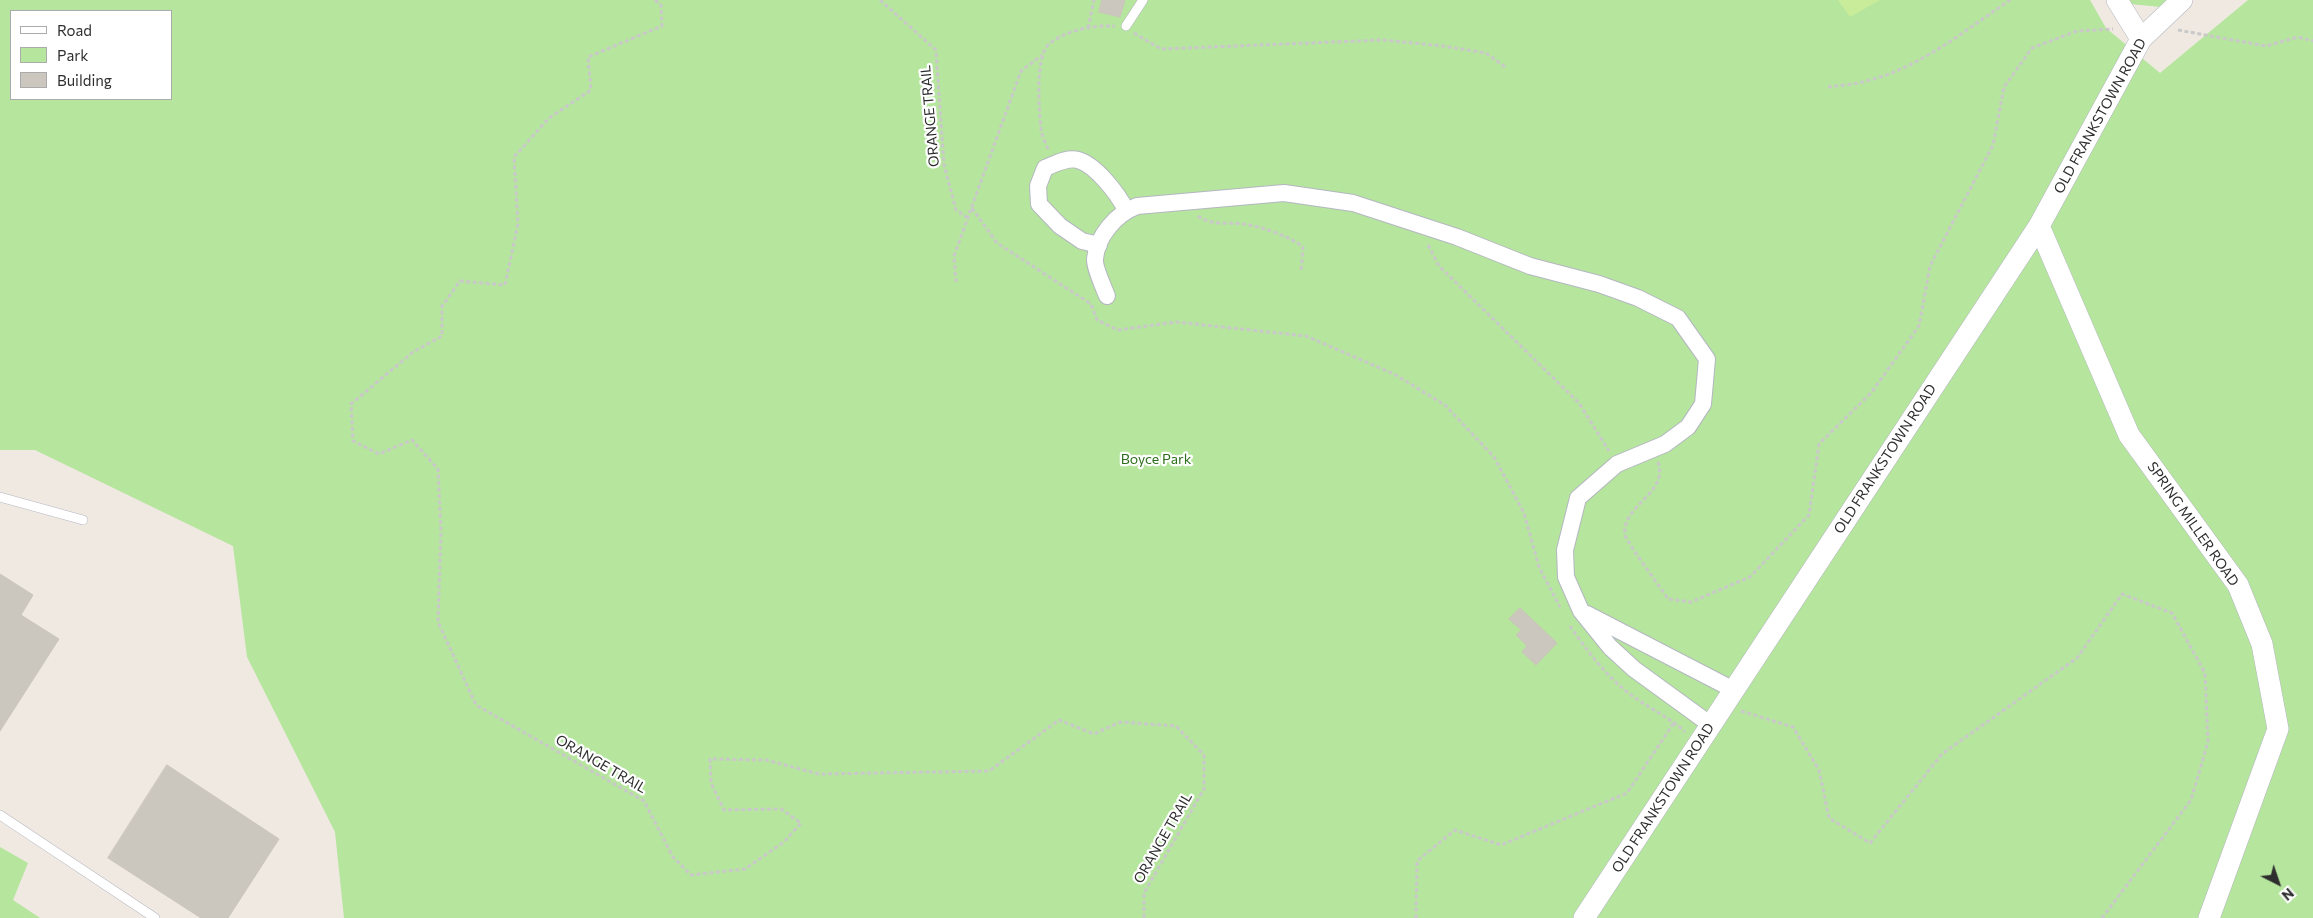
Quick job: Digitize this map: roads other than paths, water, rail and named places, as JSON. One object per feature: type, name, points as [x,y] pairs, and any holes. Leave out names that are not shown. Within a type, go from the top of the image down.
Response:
[{"type":"street","points":[[2117,0],[2143,30]]},
{"type":"street","name":"OLD FRANKSTOWN ROAD","points":[[1584,918],[2039,226],[2143,30],[2182,0]]},
{"type":"street","points":[[1099,245],[1082,241],[1060,226],[1040,204],[1038,186],[1045,168],[1064,160],[1078,160],[1094,169],[1118,195],[1126,210]]},
{"type":"street","points":[[1107,296],[1094,260],[1103,233],[1126,210],[1137,206],[1284,193],[1353,203],[1457,236],[1530,266],[1599,284],[1638,298],[1678,318],[1707,358],[1703,404],[1688,427],[1665,444],[1617,464],[1578,498],[1565,550],[1566,577],[1581,611],[1610,647],[1634,669],[1711,725]]},
{"type":"street","name":"SPRING MILLER ROAD","points":[[2039,226],[2129,435],[2238,585],[2262,644],[2278,730],[2209,918]]},
{"type":"street","points":[[1581,611],[1729,698]]},
{"type":"lane","points":[[1126,26],[1142,0]]},
{"type":"lane","points":[[0,497],[84,520]]},
{"type":"lane","points":[[0,815],[155,918]]},
{"type":"park label","name":"Boyce Park","points":[[1156,459]]}]
